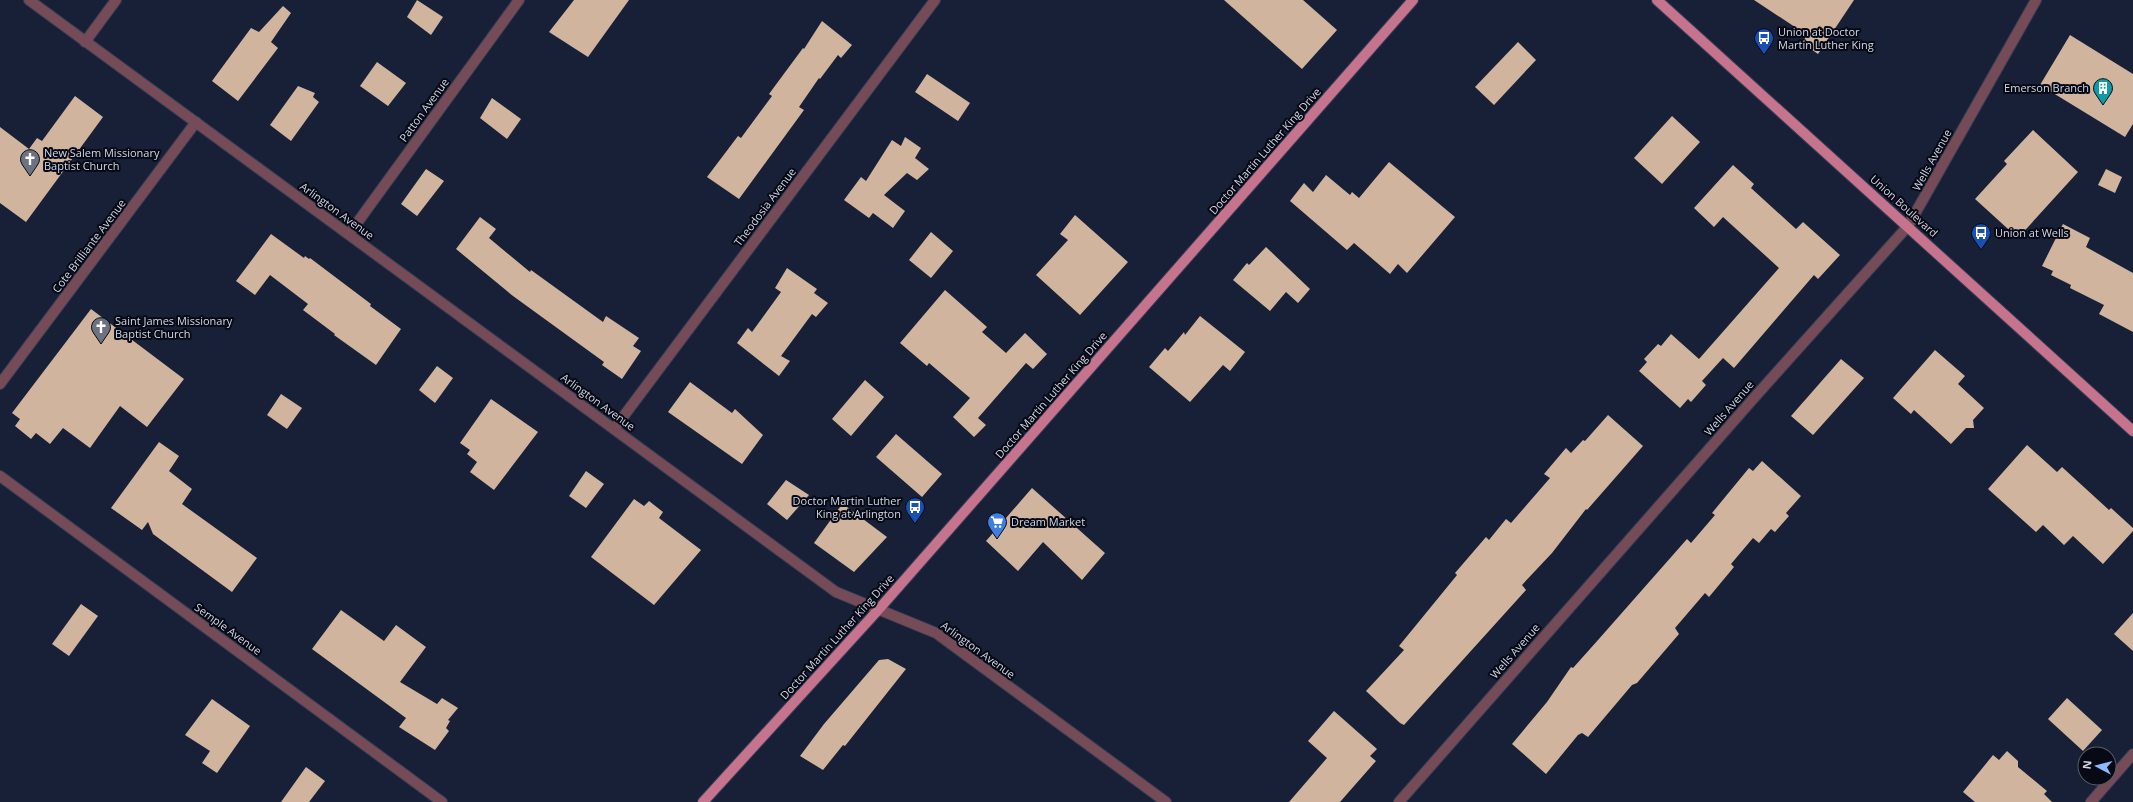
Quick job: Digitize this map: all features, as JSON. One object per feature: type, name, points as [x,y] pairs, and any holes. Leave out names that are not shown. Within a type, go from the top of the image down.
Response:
[{"type":"main road","name":"Doctor Martin Luther King Drive","points":[[704,802],[880,609],[1413,0]]},
{"type":"main road","name":"Union Boulevard","points":[[1657,0],[2133,431]]},
{"type":"street","name":"Arlington Avenue","points":[[29,0],[836,592],[936,633],[1166,802]]},
{"type":"street","points":[[85,42],[116,0]]},
{"type":"street","name":"Patton Avenue","points":[[349,234],[519,0]]},
{"type":"street","name":"Theodosia Avenue","points":[[614,429],[935,0]]},
{"type":"street","name":"Wells Avenue","points":[[1399,802],[1753,399],[1908,226],[2036,0]]},
{"type":"street","name":"Cote Brilliante Avenue","points":[[0,384],[196,122]]},
{"type":"street","name":"Semple Avenue","points":[[0,476],[442,802]]},
{"type":"street","points":[[2091,802],[2133,754]]},
{"type":"building","points":[[417,0],[443,17],[431,35],[407,17]]},
{"type":"building","points":[[574,0],[629,0],[588,57],[549,32]]},
{"type":"building","points":[[1224,0],[1303,0],[1337,30],[1302,69]]},
{"type":"building","points":[[1754,0],[1854,0],[1818,54],[1802,43],[1807,35]]},
{"type":"building","points":[[283,6],[291,13],[271,42],[278,48],[238,101],[212,81],[251,28],[259,32]]},
{"type":"building","points":[[822,21],[852,45],[841,58],[838,55],[820,79],[819,78],[799,107],[804,110],[739,199],[707,177],[738,136],[741,138],[772,96],[769,94],[803,48],[804,49]]},
{"type":"building","name":"Emerson Branch","points":[[2070,35],[2133,74],[2133,124],[2125,137],[2040,85]]},
{"type":"building","points":[[1518,42],[1536,60],[1494,105],[1475,87]]},
{"type":"building","points":[[377,62],[406,83],[388,106],[360,86]]},
{"type":"building","points":[[927,74],[970,103],[958,121],[915,92]]},
{"type":"building","points":[[298,86],[315,93],[313,97],[319,102],[291,141],[270,125]]},
{"type":"building","name":"New Salem Missionary Baptist Church","points":[[75,96],[103,117],[26,222],[0,203],[0,127],[29,149],[37,138],[42,141]]},
{"type":"building","points":[[492,98],[521,119],[507,139],[480,118]]},
{"type":"building","points":[[1672,116],[1700,142],[1662,184],[1634,158]]},
{"type":"building","points":[[2033,130],[2078,172],[2018,238],[1975,199],[2007,164],[2004,161]]},
{"type":"building","points":[[905,137],[921,148],[915,158],[929,169],[917,180],[907,173],[884,195],[905,211],[893,228],[873,213],[869,218],[844,200],[861,177],[866,181],[892,140],[901,146]]},
{"type":"building","points":[[1389,162],[1455,217],[1407,273],[1398,264],[1390,274],[1354,243],[1347,250],[1290,201],[1304,183],[1313,192],[1326,175],[1350,195],[1352,192],[1359,198]]},
{"type":"building","points":[[1733,165],[1754,184],[1751,188],[1796,229],[1803,222],[1840,255],[1818,279],[1814,275],[1734,368],[1723,358],[1702,381],[1706,385],[1691,402],[1688,399],[1680,408],[1639,371],[1647,362],[1644,359],[1658,344],[1661,346],[1671,334],[1699,359],[1779,268],[1723,217],[1714,227],[1694,208]]},
{"type":"building","points":[[426,169],[444,181],[417,216],[401,204]]},
{"type":"building","points":[[2106,169],[2122,177],[2115,193],[2098,185]]},
{"type":"building","points":[[1075,215],[1128,262],[1080,315],[1036,275],[1068,240],[1060,234]]},
{"type":"building","points":[[480,217],[496,229],[489,238],[530,272],[531,270],[603,322],[606,316],[639,338],[633,346],[641,351],[622,379],[602,365],[604,362],[513,296],[456,249]]},
{"type":"building","points":[[2063,224],[2090,238],[2086,247],[2133,273],[2133,332],[2099,314],[2104,305],[2070,288],[2071,285],[2051,275],[2053,271],[2042,266]]},
{"type":"building","points":[[931,232],[953,251],[931,278],[909,260]]},
{"type":"building","points":[[271,234],[304,258],[305,256],[309,259],[310,258],[371,304],[370,306],[401,329],[376,365],[334,335],[335,334],[303,310],[308,304],[270,275],[255,295],[236,281]]},
{"type":"building","points":[[1266,247],[1310,289],[1298,303],[1286,292],[1270,311],[1233,280],[1247,263],[1249,265]]},
{"type":"building","points":[[787,268],[817,289],[814,293],[828,303],[816,317],[812,314],[781,356],[790,361],[779,376],[737,343],[748,328],[752,332],[781,292],[775,288]]},
{"type":"building","points":[[945,290],[987,327],[982,332],[1006,353],[1025,333],[1047,354],[1033,369],[1026,363],[978,418],[986,425],[974,437],[953,417],[970,398],[929,363],[927,366],[900,343]]},
{"type":"building","name":"Saint James Missionary Baptist Church","points":[[91,309],[184,379],[147,427],[120,406],[90,448],[63,428],[50,444],[36,433],[31,439],[15,426],[20,419],[12,413]]},
{"type":"building","points":[[1200,316],[1245,352],[1230,371],[1223,365],[1190,402],[1149,367],[1165,348],[1168,351],[1184,332],[1185,335]]},
{"type":"building","points":[[1935,350],[1965,376],[1958,384],[1984,408],[1973,420],[1974,428],[1966,428],[1951,444],[1914,410],[1911,414],[1893,398]]},
{"type":"building","points":[[1841,359],[1864,378],[1813,435],[1791,416]]},
{"type":"building","points":[[437,366],[453,378],[435,403],[419,390]]},
{"type":"building","points":[[865,380],[884,397],[851,436],[832,419]]},
{"type":"building","points":[[690,382],[732,413],[735,409],[763,435],[742,464],[668,412]]},
{"type":"building","points":[[281,394],[302,408],[287,429],[267,415]]},
{"type":"building","points":[[491,399],[538,432],[494,490],[470,472],[477,462],[467,454],[470,450],[460,443]]},
{"type":"building","points":[[1608,415],[1643,446],[1587,510],[1586,509],[1552,553],[1522,585],[1526,590],[1404,725],[1400,723],[1366,691],[1404,650],[1399,646],[1457,575],[1455,573],[1486,537],[1489,540],[1506,519],[1511,523],[1550,478],[1544,474],[1566,448],[1571,453],[1583,440],[1585,441]]},
{"type":"building","points":[[896,434],[942,474],[922,497],[876,457]]},
{"type":"building","points":[[159,442],[179,456],[169,471],[192,489],[182,504],[257,558],[232,592],[153,534],[148,522],[142,530],[111,508]]},
{"type":"building","points":[[2027,445],[2057,472],[2062,467],[2109,510],[2111,508],[2133,528],[2133,531],[2103,564],[2073,536],[2064,545],[2043,525],[2036,532],[1988,489]]},
{"type":"building","points":[[1762,461],[1801,496],[1786,513],[1789,516],[1775,532],[1771,529],[1759,543],[1753,538],[1731,564],[1734,567],[1709,597],[1705,593],[1675,628],[1679,634],[1637,683],[1632,685],[1588,737],[1582,733],[1578,735],[1546,774],[1512,744],[1547,702],[1571,667],[1573,668],[1687,539],[1691,543],[1715,515],[1712,513],[1749,468],[1753,471]]},
{"type":"building","points":[[586,471],[604,484],[586,508],[569,496]]},
{"type":"building","points":[[786,480],[809,495],[787,520],[767,504]]},
{"type":"building","points":[[1032,488],[1105,553],[1082,580],[1043,542],[1018,571],[986,541]]},
{"type":"building","points":[[634,499],[644,506],[649,501],[663,512],[659,518],[701,550],[654,605],[591,557]]},
{"type":"building","points":[[840,507],[847,507],[887,537],[854,572],[814,543]]},
{"type":"building","points":[[81,604],[98,616],[69,656],[52,644]]},
{"type":"building","points":[[341,610],[384,641],[396,625],[426,647],[400,682],[437,704],[442,698],[458,708],[448,720],[450,721],[446,728],[449,731],[435,750],[399,727],[406,718],[312,649]]},
{"type":"building","points":[[2133,613],[2133,651],[2114,634]]},
{"type":"building","points":[[888,659],[906,669],[845,746],[843,745],[823,770],[800,756],[824,724],[879,660]]},
{"type":"building","points":[[2067,698],[2102,730],[2088,746],[2078,746],[2048,719]]},
{"type":"building","points":[[212,699],[250,726],[217,773],[202,763],[210,751],[185,735]]},
{"type":"building","points":[[1334,711],[1377,749],[1370,756],[1376,761],[1340,802],[1289,802],[1327,758],[1308,741]]},
{"type":"building","points":[[2007,751],[2018,761],[2018,767],[2047,791],[2044,794],[2052,802],[1975,802],[1963,792],[1993,755],[1999,760]]},
{"type":"building","points":[[306,767],[325,781],[309,802],[281,802]]},
{"type":"place","name":"Union at Doctor Martin Luther King","points":[[1764,55]]},
{"type":"place","name":"Emerson Branch","points":[[2103,105]]},
{"type":"place","name":"New Salem Missionary Baptist Church","points":[[30,176]]},
{"type":"place","name":"Union at Wells","points":[[1981,250]]},
{"type":"place","name":"Saint James Missionary Baptist Church","points":[[101,344]]},
{"type":"place","name":"Doctor Martin Luther King at Arlington","points":[[915,524]]},
{"type":"place","name":"Dream Market","points":[[997,539]]}]
